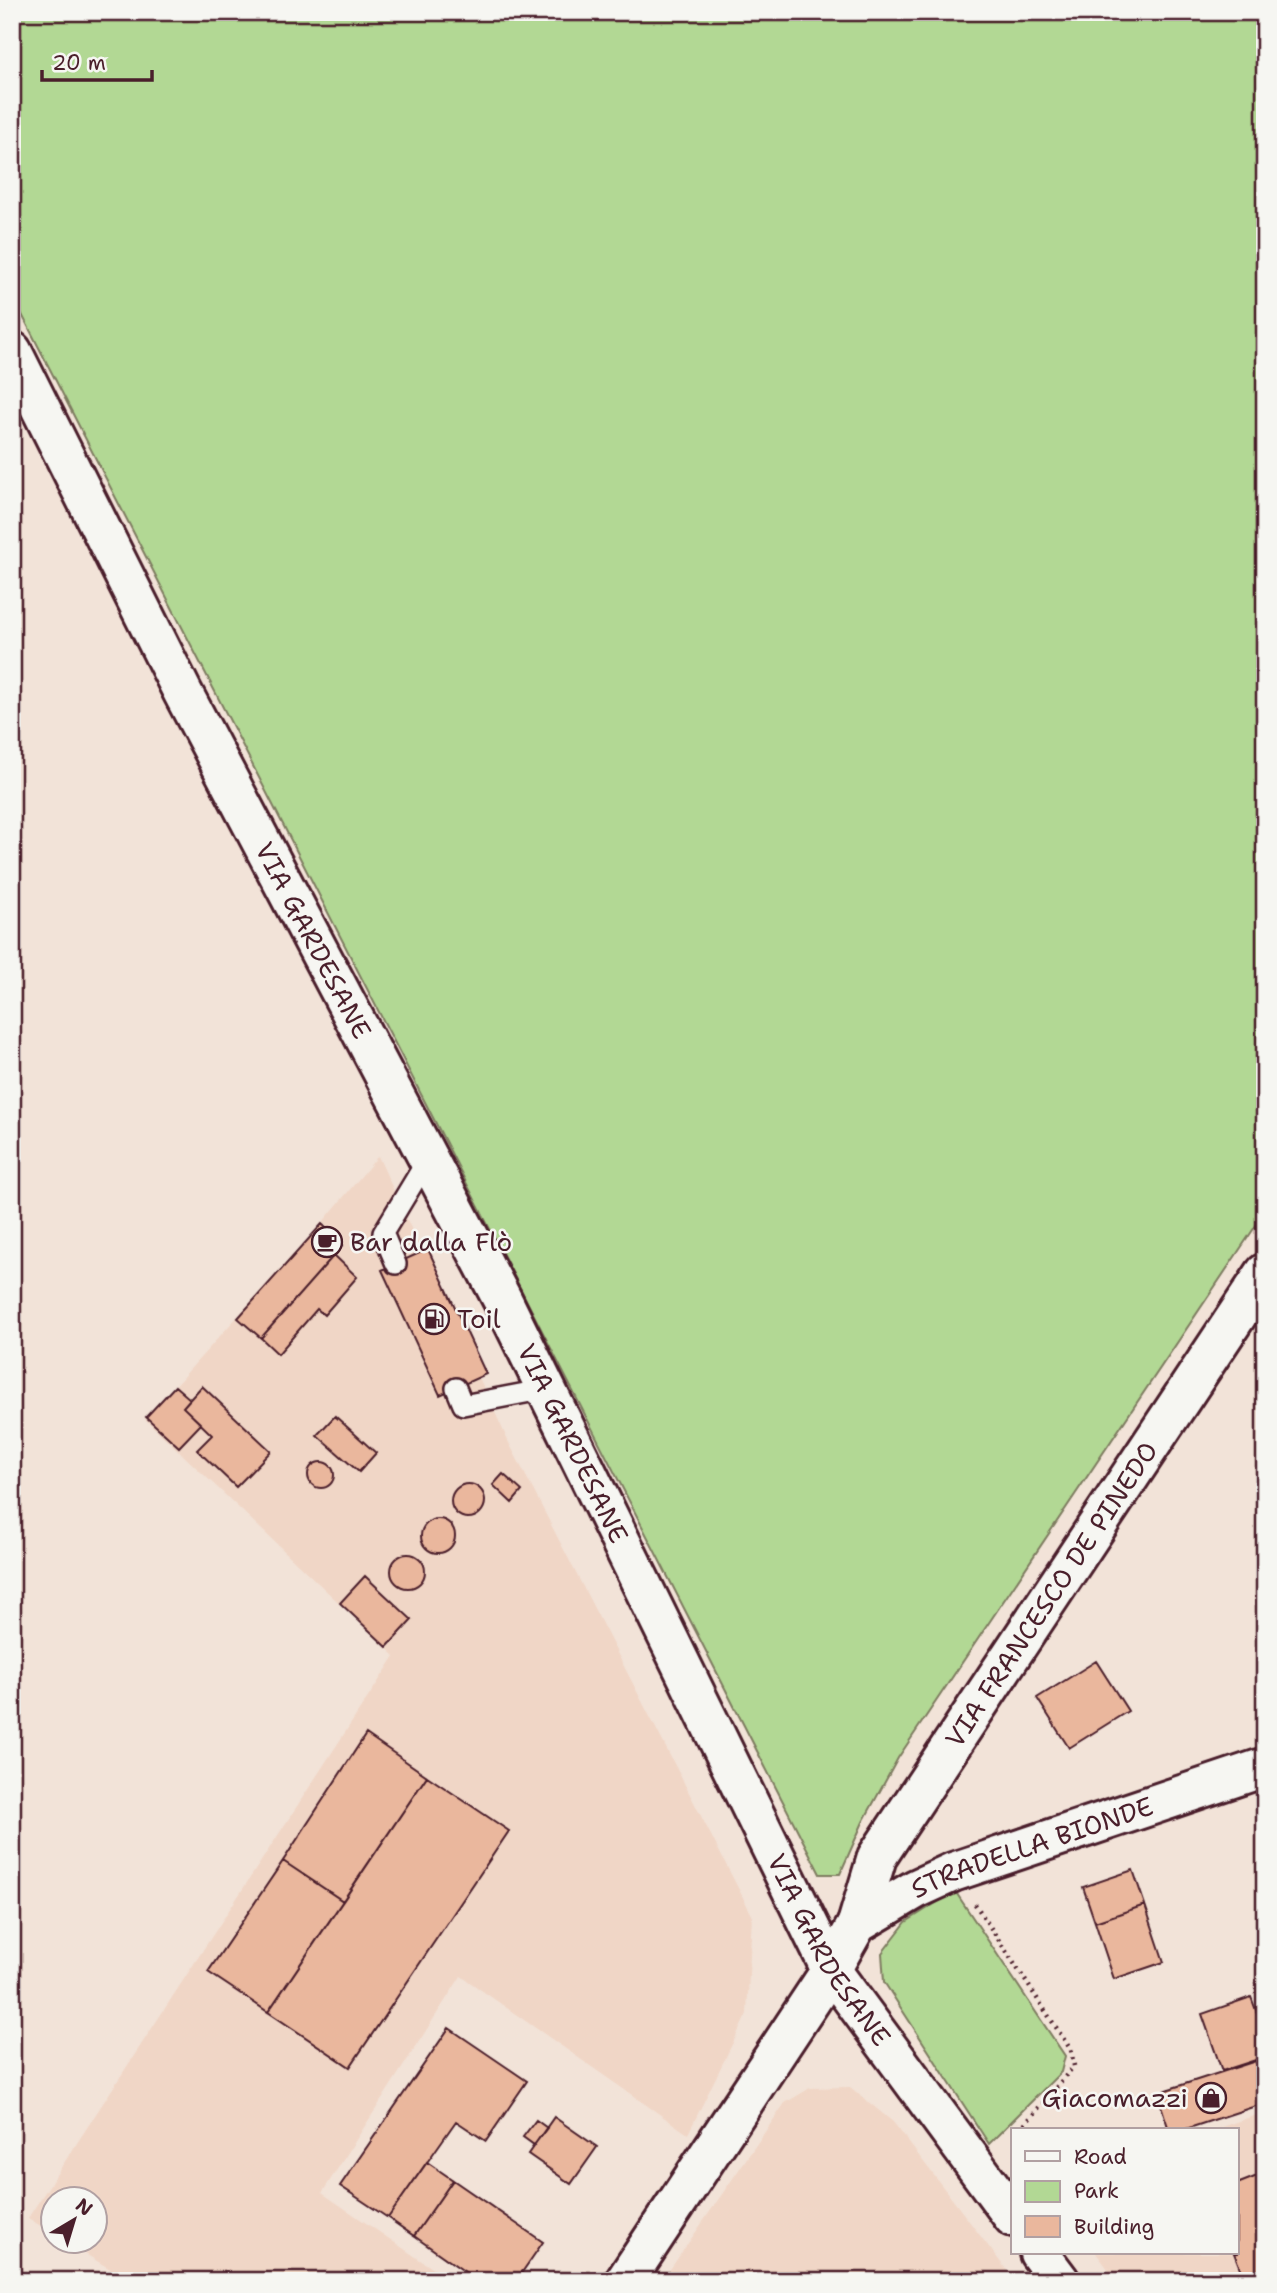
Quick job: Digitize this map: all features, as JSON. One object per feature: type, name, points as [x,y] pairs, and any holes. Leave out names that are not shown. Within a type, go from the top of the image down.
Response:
[{"type":"main road","name":"VIA GARDESANE","points":[[12,351],[183,693],[429,1157],[831,1970],[1011,2214]]},
{"type":"main road","name":"VIA FRANCESCO DE PINEDO","points":[[858,1924],[877,1857],[1265,1273]]},
{"type":"main road","name":"STRADELLA BIONDE","points":[[625,2281],[831,1970],[858,1924],[916,1889],[953,1872],[1265,1767]]},
{"type":"main road","points":[[1040,2254],[1060,2281]]},
{"type":"lane","points":[[396,1264],[383,1233],[429,1157]]},
{"type":"lane","points":[[456,1388],[463,1405],[545,1389]]},
{"type":"path","points":[[953,1872],[1071,2050],[1074,2066],[1068,2076],[1022,2128]]},
{"type":"shaded area","points":[[378,1156],[509,1443],[752,1915],[747,2014],[688,2134],[461,1976],[322,2193],[451,2281],[138,2281],[120,2275],[85,2254],[108,2254],[108,2184],[50,2184],[395,1656],[145,1419],[321,1224],[328,1229],[322,1223]]},
{"type":"shaded area","points":[[850,2087],[893,2122],[1015,2281],[662,2281],[785,2103],[810,2088]]},
{"type":"shaded area","points":[[1265,2112],[1265,2281],[1117,2281],[1097,2254],[1238,2254],[1238,2128],[1219,2128]]},
{"type":"shaded area","points":[[38,2203],[38,2224],[28,2218]]},
{"type":"green space","points":[[12,12],[1265,12],[1265,1212],[898,1758],[863,1822],[840,1874],[820,1874],[12,295]]},
{"type":"green space","points":[[955,1891],[1065,2056],[1061,2072],[989,2144],[884,1982],[882,1953],[906,1922]]},
{"type":"building","points":[[322,1224],[343,1245],[261,1338],[238,1318]]},
{"type":"building","points":[[428,1249],[486,1374],[440,1395],[382,1270]]},
{"type":"building","points":[[334,1255],[357,1277],[324,1315],[317,1309],[278,1354],[261,1338]]},
{"type":"building","points":[[175,1386],[190,1399],[183,1407],[201,1424],[179,1447],[146,1417]]},
{"type":"building","points":[[202,1386],[271,1451],[236,1487],[197,1450],[212,1435],[183,1407]]},
{"type":"building","points":[[335,1416],[376,1453],[359,1472],[317,1435]]},
{"type":"building","points":[[321,1462],[330,1466],[334,1475],[330,1484],[321,1488],[312,1484],[308,1475],[312,1466]]},
{"type":"building","points":[[503,1474],[522,1491],[512,1503],[493,1485]]},
{"type":"building","points":[[468,1484],[480,1489],[485,1501],[480,1513],[468,1518],[456,1513],[451,1501],[456,1489]]},
{"type":"building","points":[[438,1519],[450,1524],[455,1536],[450,1548],[438,1553],[426,1548],[421,1536],[426,1524]]},
{"type":"building","points":[[408,1554],[420,1559],[425,1571],[420,1583],[408,1588],[396,1583],[391,1571],[396,1559]]},
{"type":"building","points":[[365,1576],[412,1620],[387,1647],[340,1603]]},
{"type":"building","points":[[1096,1661],[1128,1711],[1069,1748],[1037,1698]]},
{"type":"building","points":[[366,1734],[427,1776],[343,1901],[283,1861]]},
{"type":"building","points":[[427,1776],[509,1831],[350,2067],[268,2012]]},
{"type":"building","points":[[283,1861],[343,1901],[268,2012],[208,1972]]},
{"type":"building","points":[[1133,1870],[1145,1905],[1095,1922],[1083,1887]]},
{"type":"building","points":[[1145,1905],[1164,1962],[1114,1979],[1095,1922]]},
{"type":"building","points":[[1251,1997],[1265,2034],[1265,2057],[1222,2071],[1202,2014]]},
{"type":"building","points":[[449,2028],[527,2081],[486,2141],[456,2121],[388,2218],[340,2186]]},
{"type":"building","name":"Giacomazzi","points":[[1262,2059],[1265,2067],[1265,2103],[1189,2128],[1168,2128],[1157,2093]]},
{"type":"building","points":[[554,2117],[597,2147],[571,2184],[528,2154]]},
{"type":"building","points":[[536,2120],[547,2128],[534,2145],[523,2137]]},
{"type":"building","points":[[427,2162],[453,2180],[414,2236],[388,2218]]},
{"type":"building","points":[[1265,2173],[1265,2281],[1245,2281],[1234,2254],[1238,2254],[1238,2184]]},
{"type":"building","points":[[453,2180],[543,2242],[516,2281],[478,2281],[414,2236]]},
{"type":"place","name":"Bar dalla Flò","points":[[327,1242]]},
{"type":"place","name":"Toil","points":[[434,1319]]},
{"type":"place","name":"Giacomazzi","points":[[1211,2098]]}]
